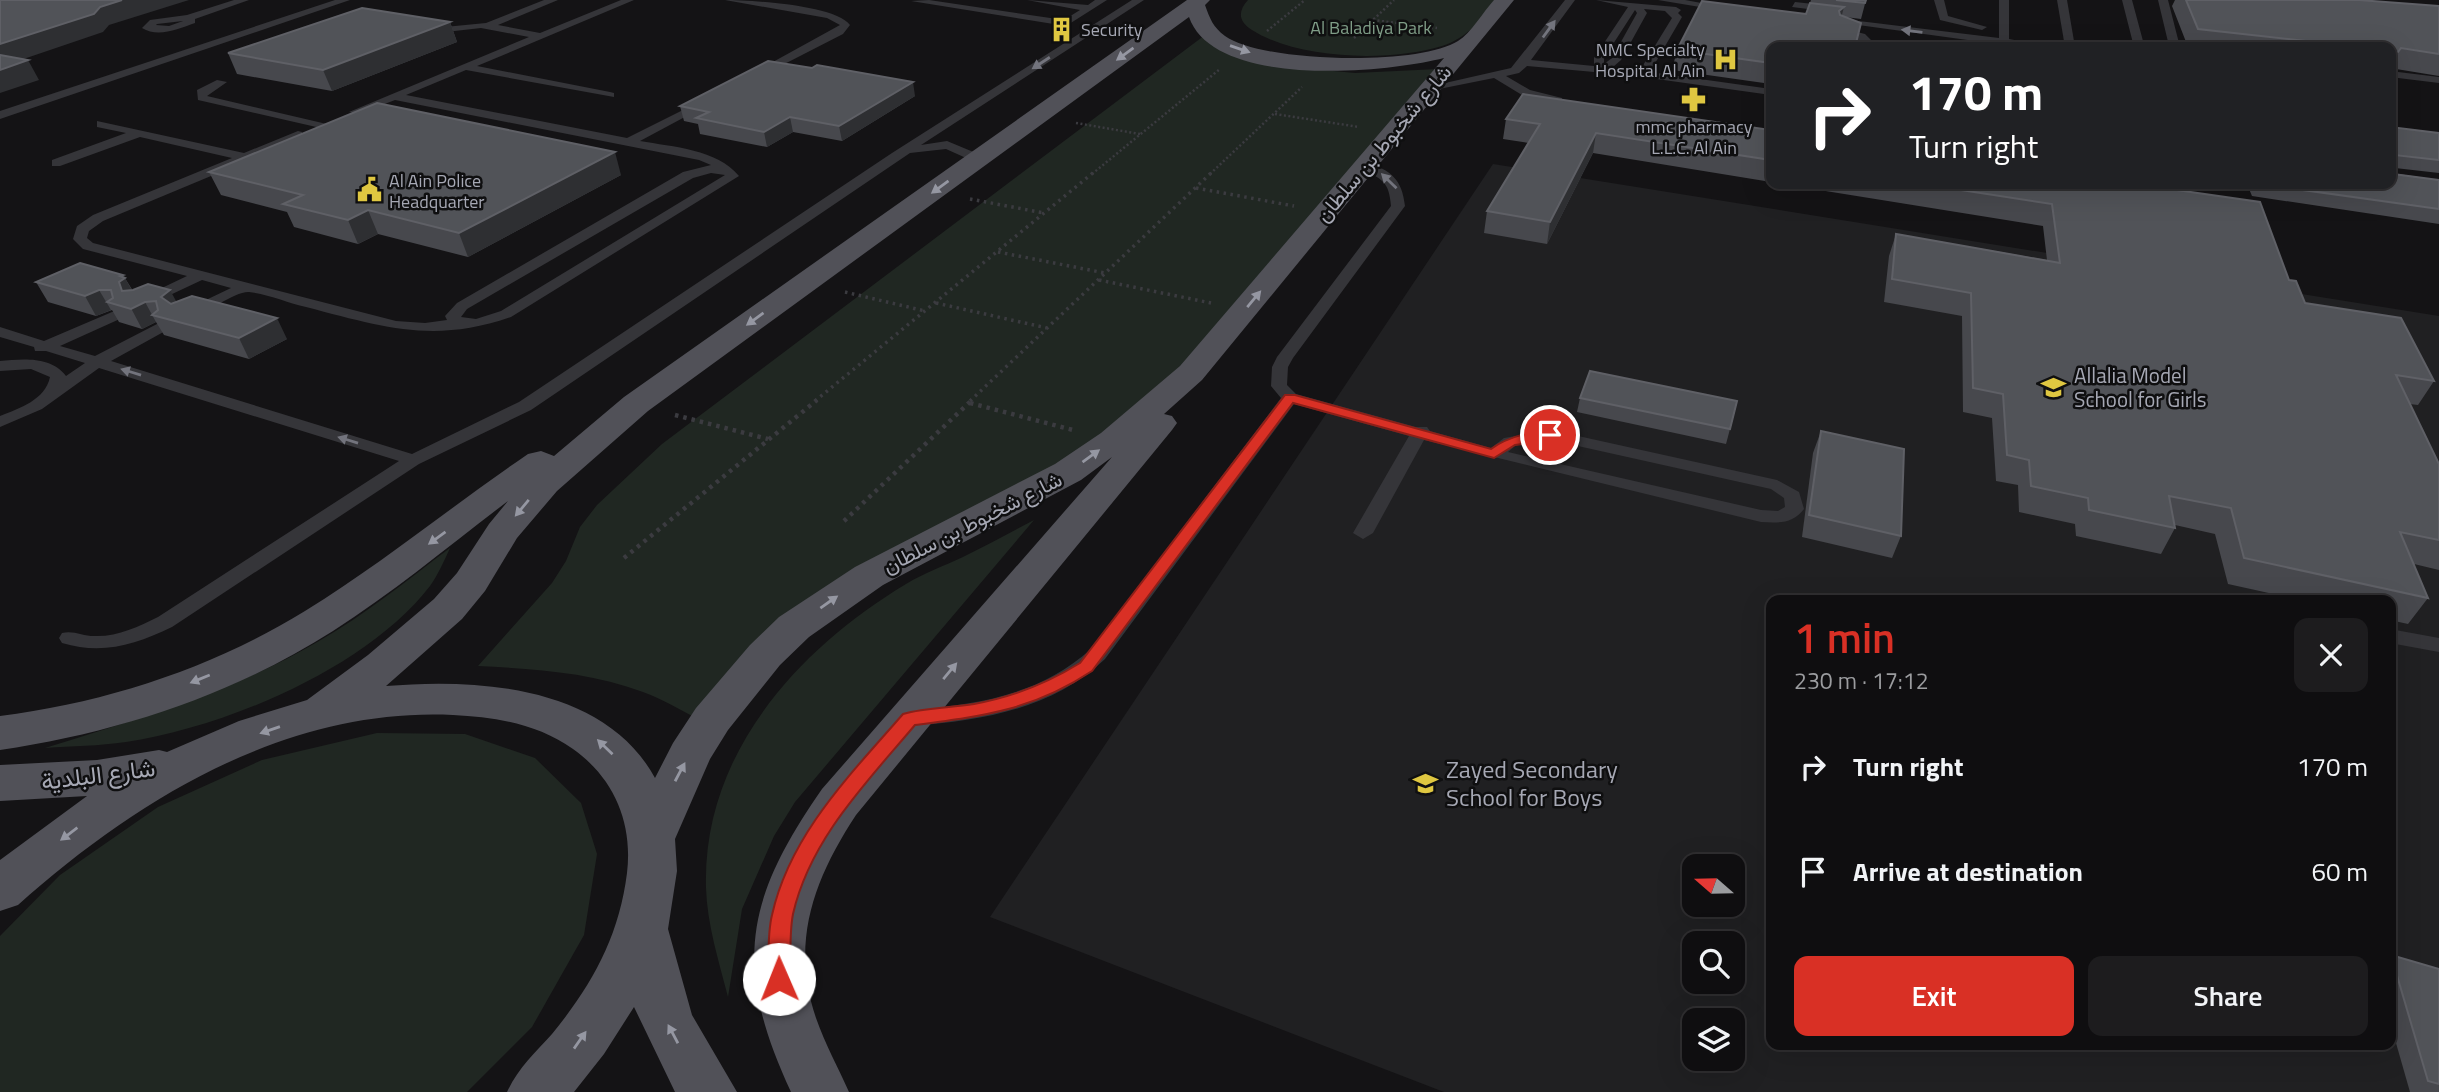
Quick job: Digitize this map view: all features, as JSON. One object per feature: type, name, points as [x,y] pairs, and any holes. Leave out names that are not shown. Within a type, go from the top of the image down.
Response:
[{"type":"main road","name":"شارع شخبوط بن سلطان","points":[[653,834],[669,793],[712,719],[738,686],[794,627],[869,576],[912,551],[1037,491],[1113,440],[1191,373],[1504,0]]},
{"type":"main road","points":[[0,733],[68,721],[132,704],[195,682],[254,656],[354,598],[530,470],[636,404],[933,192],[967,152],[1038,116],[1198,2],[1205,29],[1226,44],[1281,60],[1326,65],[1402,61],[1470,40]]},
{"type":"main road","points":[[820,1092],[796,1043],[785,1011],[779,979],[782,916],[803,856],[819,828],[1143,445],[1191,373]]},
{"type":"main road","points":[[318,715],[410,645],[448,610],[471,582],[502,532],[544,483],[636,404]]},
{"type":"main road","points":[[0,890],[76,828],[135,791],[195,760],[267,730],[374,703],[440,698],[477,699],[522,706],[562,719],[596,739],[623,765],[642,796],[653,834],[653,879],[642,930],[613,994],[565,1061],[536,1092]]},
{"type":"main road","name":"شارع البلدية","points":[[0,783],[97,778],[195,760]]},
{"type":"main road","points":[[642,930],[650,979],[668,1028],[708,1092]]},
{"type":"lane","points":[[188,18],[191,21],[178,27],[156,30],[147,26],[161,20],[188,18],[244,0]]},
{"type":"lane","points":[[0,115],[345,0]]},
{"type":"lane","points":[[486,26],[553,0]]},
{"type":"lane","points":[[459,323],[453,316],[463,306],[695,172],[720,169],[731,173],[730,180],[704,196],[497,318],[477,324],[459,323],[425,328],[396,326],[88,246],[82,243],[79,235],[98,218],[629,0]]},
{"type":"lane","points":[[730,0],[841,19],[844,28],[740,84]]},
{"type":"lane","points":[[781,8],[802,0]]},
{"type":"lane","points":[[1031,0],[1089,8]]},
{"type":"lane","points":[[1066,23],[1102,0]]},
{"type":"lane","points":[[69,638],[103,643],[151,630],[413,460],[518,411],[896,156],[1139,0]]},
{"type":"lane","points":[[1429,88],[1515,71],[1524,63],[1570,0]]},
{"type":"lane","points":[[1601,0],[1637,5],[1665,4],[1739,14]]},
{"type":"lane","points":[[1939,0],[1940,14],[1947,20],[2026,42]]},
{"type":"lane","points":[[2004,0],[2005,37]]},
{"type":"lane","points":[[2062,0],[2069,42]]},
{"type":"lane","points":[[2127,0],[2138,42]]},
{"type":"lane","points":[[2163,0],[2174,42]]},
{"type":"lane","points":[[916,1],[939,2],[1097,27]]},
{"type":"lane","points":[[1920,20],[1796,2],[1793,16],[2005,37]]},
{"type":"lane","points":[[810,12],[822,3]]},
{"type":"lane","points":[[1628,72],[1641,71],[1648,67],[1677,17],[1665,4]]},
{"type":"lane","points":[[1604,69],[1614,62],[1642,13],[1637,5]]},
{"type":"lane","points":[[415,30],[486,26],[541,36]]},
{"type":"lane","points":[[178,27],[233,37]]},
{"type":"lane","points":[[1821,28],[1861,36],[1867,42]]},
{"type":"lane","points":[[1524,63],[1604,69],[1766,91]]},
{"type":"lane","points":[[465,67],[610,95]]},
{"type":"lane","points":[[2396,75],[2439,80]]},
{"type":"lane","points":[[1498,76],[1526,93],[1570,102]]},
{"type":"lane","points":[[221,82],[205,89],[200,96],[207,100],[325,125]]},
{"type":"lane","points":[[394,96],[703,157],[716,163],[720,169]]},
{"type":"lane","points":[[629,142],[715,97]]},
{"type":"lane","points":[[947,123],[947,135],[967,152]]},
{"type":"lane","points":[[101,124],[244,158]]},
{"type":"lane","points":[[56,163],[139,133]]},
{"type":"lane","points":[[896,156],[930,146],[967,152]]},
{"type":"lane","points":[[1364,166],[1384,175],[1396,187],[1398,206],[1285,357],[1280,367],[1279,386],[1290,398],[1421,431],[1494,454],[1761,516],[1790,514],[1796,503],[1786,490],[1767,482],[1566,437],[1523,438],[1510,442],[1494,454]]},
{"type":"lane","points":[[666,189],[704,196]]},
{"type":"lane","points":[[138,305],[201,275]]},
{"type":"lane","points":[[183,317],[244,287]]},
{"type":"lane","points":[[0,365],[117,315]]},
{"type":"lane","points":[[0,422],[50,395],[97,362],[162,327]]},
{"type":"lane","points":[[89,328],[134,341]]},
{"type":"lane","points":[[0,332],[413,460]]},
{"type":"lane","points":[[0,365],[23,364],[52,369],[58,376],[57,385],[50,395]]},
{"type":"lane","points":[[910,719],[973,711],[1034,696],[1071,678],[1098,654],[1290,398]]},
{"type":"lane","points":[[1363,533],[1421,431]]},
{"type":"lane","points":[[2396,637],[2439,645]]},
{"type":"path","points":[[624,558],[1305,0]]},
{"type":"path","points":[[844,521],[1394,0]]},
{"type":"path","points":[[1372,20],[1470,40]]},
{"type":"path","points":[[1274,114],[1392,132]]},
{"type":"path","points":[[1038,116],[1141,134]]},
{"type":"path","points":[[1195,188],[1326,212]]},
{"type":"path","points":[[933,192],[1045,213]]},
{"type":"path","points":[[997,252],[1105,273]]},
{"type":"path","points":[[1098,280],[1245,310]]},
{"type":"path","points":[[805,282],[926,311]]},
{"type":"path","points":[[936,303],[1048,328]]},
{"type":"path","points":[[969,402],[1113,440]]},
{"type":"path","points":[[636,404],[769,439]]},
{"type":"shaded area","name":"Zayed Secondary School for Boys","points":[[1493,164],[2439,316],[2439,1092],[1444,1092],[990,917]]},
{"type":"green space","name":"Al Baladiya Park","points":[[1248,0],[1502,0],[1474,27],[1451,43],[1421,51],[1371,56],[1319,52],[1272,40],[1244,24],[1241,13]]},
{"type":"green space","points":[[1205,35],[1301,68],[1355,73],[1438,69],[1190,364],[1119,433],[870,572],[711,726],[652,696],[623,685],[541,670],[478,666],[552,583],[566,561],[580,527],[597,505],[662,444]]},
{"type":"green space","points":[[1034,520],[795,802],[774,836],[742,909],[728,997],[707,902],[709,839],[720,793],[739,750],[764,710],[794,673],[866,610],[913,580]]},
{"type":"green space","points":[[450,548],[430,586],[403,616],[370,643],[292,689],[250,708],[165,734],[116,743],[45,748],[185,702],[287,659],[353,620]]},
{"type":"green space","points":[[377,733],[465,734],[535,758],[581,803],[597,854],[584,935],[532,1027],[467,1092],[0,1092],[0,936],[60,875],[158,807],[262,760]]},
{"type":"building","points":[[0,0],[122,0],[100,7],[94,14],[0,44]]},
{"type":"building","points":[[1836,0],[1866,0],[1865,3]]},
{"type":"building","points":[[2186,0],[2359,0],[2439,6],[2439,54],[2401,48],[2396,52],[2396,42],[2314,42],[2198,29]]},
{"type":"building","points":[[1702,1],[1806,14],[1810,3],[1844,7],[1839,11],[1840,15],[1861,23],[1856,42],[1766,42],[1766,62],[1677,50]]},
{"type":"building","points":[[362,8],[450,22],[323,70],[228,53]]},
{"type":"building","points":[[0,55],[28,60],[0,70]]},
{"type":"building","points":[[768,61],[812,68],[817,65],[913,82],[839,126],[790,117],[764,132],[696,118],[709,112],[680,106]]},
{"type":"building","points":[[1523,94],[1766,129],[1766,159],[1596,133],[1550,222],[1487,211],[1540,124],[1506,119]]},
{"type":"building","points":[[377,103],[615,152],[459,233],[368,210],[348,220],[283,204],[303,195],[209,172]]},
{"type":"building","points":[[2396,128],[2439,133],[2439,160],[2396,155]]},
{"type":"building","points":[[2396,174],[2439,180],[2439,209],[2296,189],[2396,189]]},
{"type":"building","points":[[1954,189],[2170,189],[2260,202],[2289,280],[2296,281],[2305,303],[2401,318],[2434,381],[2396,375],[2439,464],[2439,540],[2400,532],[2428,598],[2244,558],[2231,508],[2169,496],[2175,528],[2089,510],[2088,498],[2031,486],[2029,460],[2007,455],[2003,394],[1973,388],[1971,293],[1892,279],[1896,234],[2060,263],[2052,204]]},
{"type":"building","points":[[80,263],[123,275],[120,276],[125,278],[119,282],[122,291],[148,284],[170,290],[161,297],[171,304],[192,296],[277,318],[239,338],[152,315],[158,310],[156,301],[145,302],[131,309],[107,302],[113,298],[111,290],[99,290],[85,296],[36,282]]},
{"type":"building","points":[[1590,371],[1737,401],[1730,429],[1580,398]]},
{"type":"building","points":[[1821,431],[1904,449],[1901,536],[1809,515]]},
{"type":"building","points":[[2396,956],[2439,969],[2439,1084],[2428,1081],[2396,972]]},
{"type":"place","name":"Security","points":[[1061,29]]},
{"type":"place","name":"NMC Specialty Hospital Al Ain","points":[[1725,59]]},
{"type":"place","name":"mmc pharmacy L.L.C. Al Ain","points":[[1694,99]]},
{"type":"place","name":"Al Ain Police Headquarter","points":[[369,190]]},
{"type":"place","name":"Allalia Model School for Girls","points":[[2054,387]]},
{"type":"place","name":"Zayed Secondary School for Boys","points":[[1426,783]]},
{"type":"route","points":[[779,979],[778,947],[782,916],[803,856],[819,828],[839,802],[910,719],[973,711],[1034,696],[1054,688],[1086,667],[1290,398],[1421,431],[1494,454],[1510,442],[1550,435]]}]
